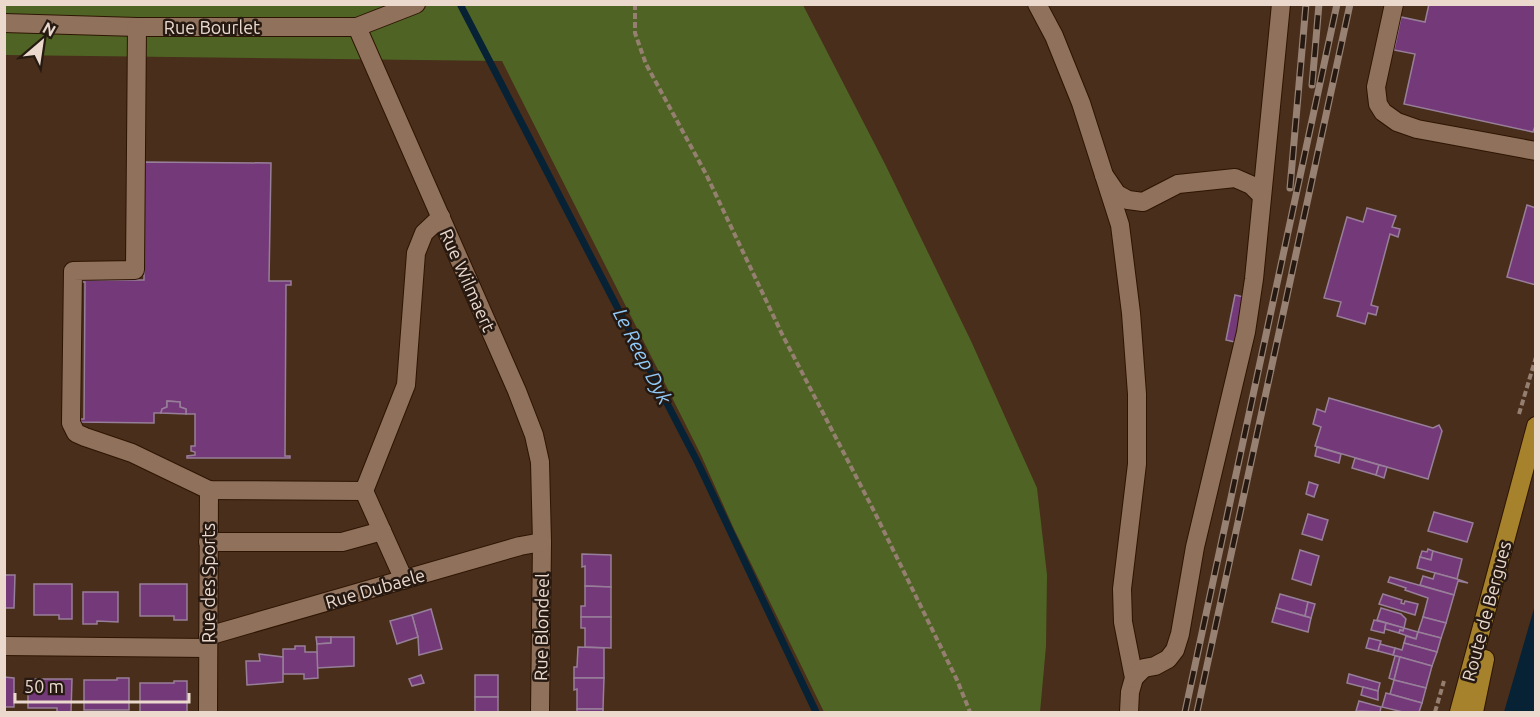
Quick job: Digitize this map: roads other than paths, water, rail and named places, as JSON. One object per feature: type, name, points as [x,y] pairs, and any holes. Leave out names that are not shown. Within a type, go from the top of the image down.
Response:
[{"type":"main road","name":"Route de Bergues","points":[[1459,712],[1536,426]]},
{"type":"main road","name":"Route de Bergues","points":[[1474,712],[1512,509]]},
{"type":"street","name":"Rue Bourlet","points":[[4,23],[137,27],[357,27],[416,4]]},
{"type":"street","points":[[1037,4],[1054,36],[1081,103],[1120,225],[1131,313],[1137,394],[1137,464],[1122,589],[1123,622],[1134,678],[1130,692],[1129,712]]},
{"type":"street","points":[[1134,678],[1144,668],[1155,666],[1168,658],[1175,650],[1180,634],[1195,547],[1246,332],[1254,279],[1281,4]]},
{"type":"street","points":[[1394,4],[1376,87],[1378,104],[1383,112],[1397,122],[1417,129],[1536,151]]},
{"type":"street","points":[[137,27],[135,270],[73,271],[70,423],[76,433],[132,453],[209,490],[364,491]]},
{"type":"street","name":"Rue Wilmaert","points":[[357,27],[517,391],[534,435],[540,462],[542,542]]},
{"type":"street","points":[[1104,175],[1117,194],[1128,200],[1143,202],[1178,184],[1236,178],[1251,185],[1262,196]]},
{"type":"street","points":[[404,580],[364,491],[406,385],[416,253],[424,233],[441,217]]},
{"type":"street","name":"Rue des Sports","points":[[208,712],[209,490]]},
{"type":"street","points":[[208,542],[342,542],[382,531]]},
{"type":"street","name":"Rue Dubaele","points":[[4,646],[208,642],[404,580],[520,546],[542,542]]},
{"type":"street","name":"Rue Blondeel","points":[[540,712],[542,542]]},
{"type":"water","points":[[1535,605],[1535,712],[1504,712]]},
{"type":"waterway","name":"Le Reep Dyk","points":[[460,4],[698,463],[816,712]]},
{"type":"railway","points":[[1290,188],[1306,4]]},
{"type":"railway","points":[[1312,85],[1319,4]]},
{"type":"railway","points":[[1185,712],[1337,4]]},
{"type":"railway","points":[[1197,712],[1350,4]]}]
